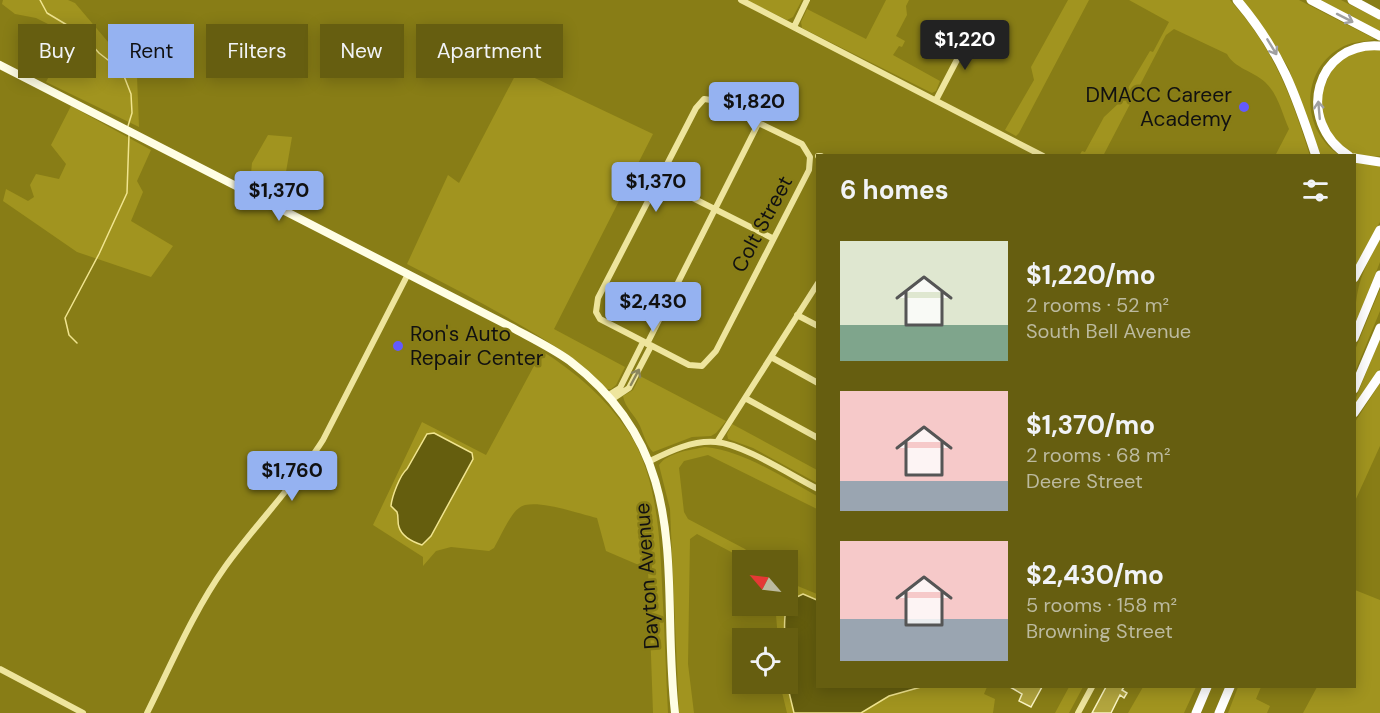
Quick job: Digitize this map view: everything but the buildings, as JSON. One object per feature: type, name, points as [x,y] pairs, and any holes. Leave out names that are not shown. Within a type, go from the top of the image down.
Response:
[{"type":"highway","points":[[1237,0],[1266,37],[1280,61],[1292,85],[1315,154]]},
{"type":"highway","points":[[1311,0],[1380,36]]},
{"type":"highway","points":[[1352,0],[1380,15]]},
{"type":"highway","points":[[1346,154],[1334,145],[1322,129],[1317,110],[1319,86],[1331,66],[1343,55],[1355,48],[1380,46]]},
{"type":"highway","points":[[1356,158],[1380,162]]},
{"type":"highway","points":[[1356,274],[1380,230]]},
{"type":"highway","points":[[1356,333],[1380,275]]},
{"type":"highway","points":[[1356,384],[1380,328]]},
{"type":"highway","points":[[1356,410],[1380,375]]},
{"type":"highway","points":[[1196,713],[1207,688]]},
{"type":"highway","points":[[1221,713],[1230,688]]},
{"type":"main road","name":"Dayton Avenue","points":[[0,65],[511,327],[568,360],[609,398],[628,422],[650,461],[664,513],[668,546],[675,713]]},
{"type":"street","points":[[741,0],[1039,154]]},
{"type":"street","points":[[794,27],[807,0]]},
{"type":"street","points":[[936,100],[972,31]]},
{"type":"street","points":[[647,344],[600,319],[596,312],[598,298],[696,108],[704,99],[759,122],[802,144],[816,155]]},
{"type":"street","points":[[609,398],[620,388],[647,344],[759,122]]},
{"type":"street","name":"Colt Street","points":[[647,344],[689,365],[702,366],[716,351],[772,238],[816,158]]},
{"type":"street","points":[[659,181],[772,238]]},
{"type":"street","points":[[147,713],[213,585],[323,441],[408,274]]},
{"type":"street","points":[[717,442],[816,286]]},
{"type":"street","points":[[797,315],[816,325]]},
{"type":"street","points":[[771,357],[816,382]]},
{"type":"street","points":[[745,398],[816,437]]},
{"type":"street","points":[[650,461],[679,448],[700,442],[717,442],[737,447],[816,488]]},
{"type":"street","points":[[0,669],[83,713]]},
{"type":"street","points":[[1078,713],[1091,688]]},
{"type":"shaded area","points":[[3,0],[68,0],[75,3],[93,24],[48,24],[36,18],[15,14],[2,4]]},
{"type":"shaded area","points":[[746,0],[802,0],[793,17],[787,20]]},
{"type":"shaded area","points":[[886,0],[909,0],[906,6],[907,15],[896,36],[905,41],[893,55],[940,81],[936,91],[932,93],[802,28],[801,22],[807,9],[866,39]]},
{"type":"shaded area","points":[[1068,0],[1089,0],[1016,136],[1005,130],[1034,80],[1031,67]]},
{"type":"shaded area","points":[[1129,0],[1230,0],[1270,55],[1296,113],[1309,154],[1276,154],[1289,129],[1276,98],[1265,82],[1234,63],[1227,54],[1174,29],[1166,35],[1104,154],[1080,154],[1082,151],[1085,152],[1104,117],[1119,103],[1150,51],[1153,52],[1169,22]]},
{"type":"shaded area","points":[[1241,0],[1299,0],[1375,39],[1348,44],[1329,56],[1319,69],[1312,84],[1310,100],[1312,116],[1318,131],[1328,145],[1339,154],[1317,154],[1289,69]]},
{"type":"shaded area","points":[[1319,0],[1341,0],[1380,20],[1380,32]]},
{"type":"shaded area","points":[[96,28],[108,42],[108,78],[137,78],[139,127],[46,82],[48,78],[96,78]]},
{"type":"shaded area","points":[[1363,48],[1380,48],[1380,156],[1351,153],[1338,146],[1329,135],[1317,103],[1335,62]]},
{"type":"shaded area","points":[[514,78],[535,78],[653,134],[554,329],[625,367],[616,385],[611,389],[606,389],[585,368],[545,340],[477,300],[407,264],[448,175],[459,183]]},
{"type":"shaded area","points":[[71,106],[151,150],[137,181],[143,192],[131,221],[173,246],[151,277],[77,252],[3,201],[6,189],[28,201],[34,197],[30,185],[36,174],[59,179],[66,164],[51,145]]},
{"type":"shaded area","points":[[268,135],[292,137],[281,201],[250,183],[252,163]]},
{"type":"shaded area","points":[[1356,162],[1380,164],[1380,222],[1356,265]]},
{"type":"shaded area","points":[[1380,239],[1380,262],[1356,324],[1356,301],[1360,281]]},
{"type":"shaded area","points":[[1380,289],[1380,311],[1356,370],[1356,348]]},
{"type":"shaded area","points":[[1380,338],[1380,369],[1356,404],[1356,398]]},
{"type":"shaded area","points":[[542,351],[578,377],[610,408],[628,431],[647,471],[659,537],[668,713],[653,713],[648,569],[606,551],[597,518],[545,505],[525,505],[512,515],[494,548],[489,551],[451,547],[436,551],[423,566],[423,557],[373,525],[422,422],[486,455]]},
{"type":"shaded area","points":[[640,376],[726,421],[711,436],[692,437],[653,452],[623,396],[633,390]]},
{"type":"shaded area","points":[[1380,383],[1380,446],[1356,499],[1356,420]]},
{"type":"shaded area","points":[[732,424],[816,469],[816,482],[753,448],[728,439],[727,434]]},
{"type":"shaded area","points":[[434,433],[472,453],[473,459],[431,536],[422,545],[412,541],[400,531],[397,512],[391,506],[402,476],[427,434]]},
{"type":"shaded area","points":[[705,447],[735,454],[816,495],[816,509],[708,455],[684,461],[679,468],[684,512],[688,519],[746,550],[732,550],[732,552],[697,534],[690,539],[688,664],[694,713],[679,713],[670,509],[659,465],[674,454]]},
{"type":"shaded area","points":[[798,586],[816,594],[816,688],[987,688],[984,694],[995,699],[993,713],[787,713],[782,694],[798,694],[798,628],[777,628],[776,616],[798,616]]},
{"type":"shaded area","points":[[1356,590],[1380,600],[1380,713],[1303,713],[1316,688],[1356,688]]},
{"type":"shaded area","points":[[803,594],[816,600],[816,688],[917,688],[889,696],[861,713],[794,713],[789,694],[798,694],[798,628],[785,628],[785,616],[798,616],[798,596]]},
{"type":"shaded area","points":[[1068,688],[1082,688],[1069,713],[1055,713]]},
{"type":"shaded area","points":[[1142,688],[1196,688],[1184,713],[1128,713]]},
{"type":"shaded area","points":[[1238,688],[1261,688],[1256,699],[1270,706],[1267,713],[1228,713]]},
{"type":"waterway","points":[[40,0],[47,13],[82,34],[99,53],[122,71],[131,94],[132,113],[128,126]]},
{"type":"waterway","points":[[77,343],[69,335],[65,318],[99,254],[127,193],[129,135]]},
{"type":"place","name":"DMACC Career Academy","points":[[1244,107]]},
{"type":"place","name":"Ron's Auto Repair Center","points":[[398,346]]}]
